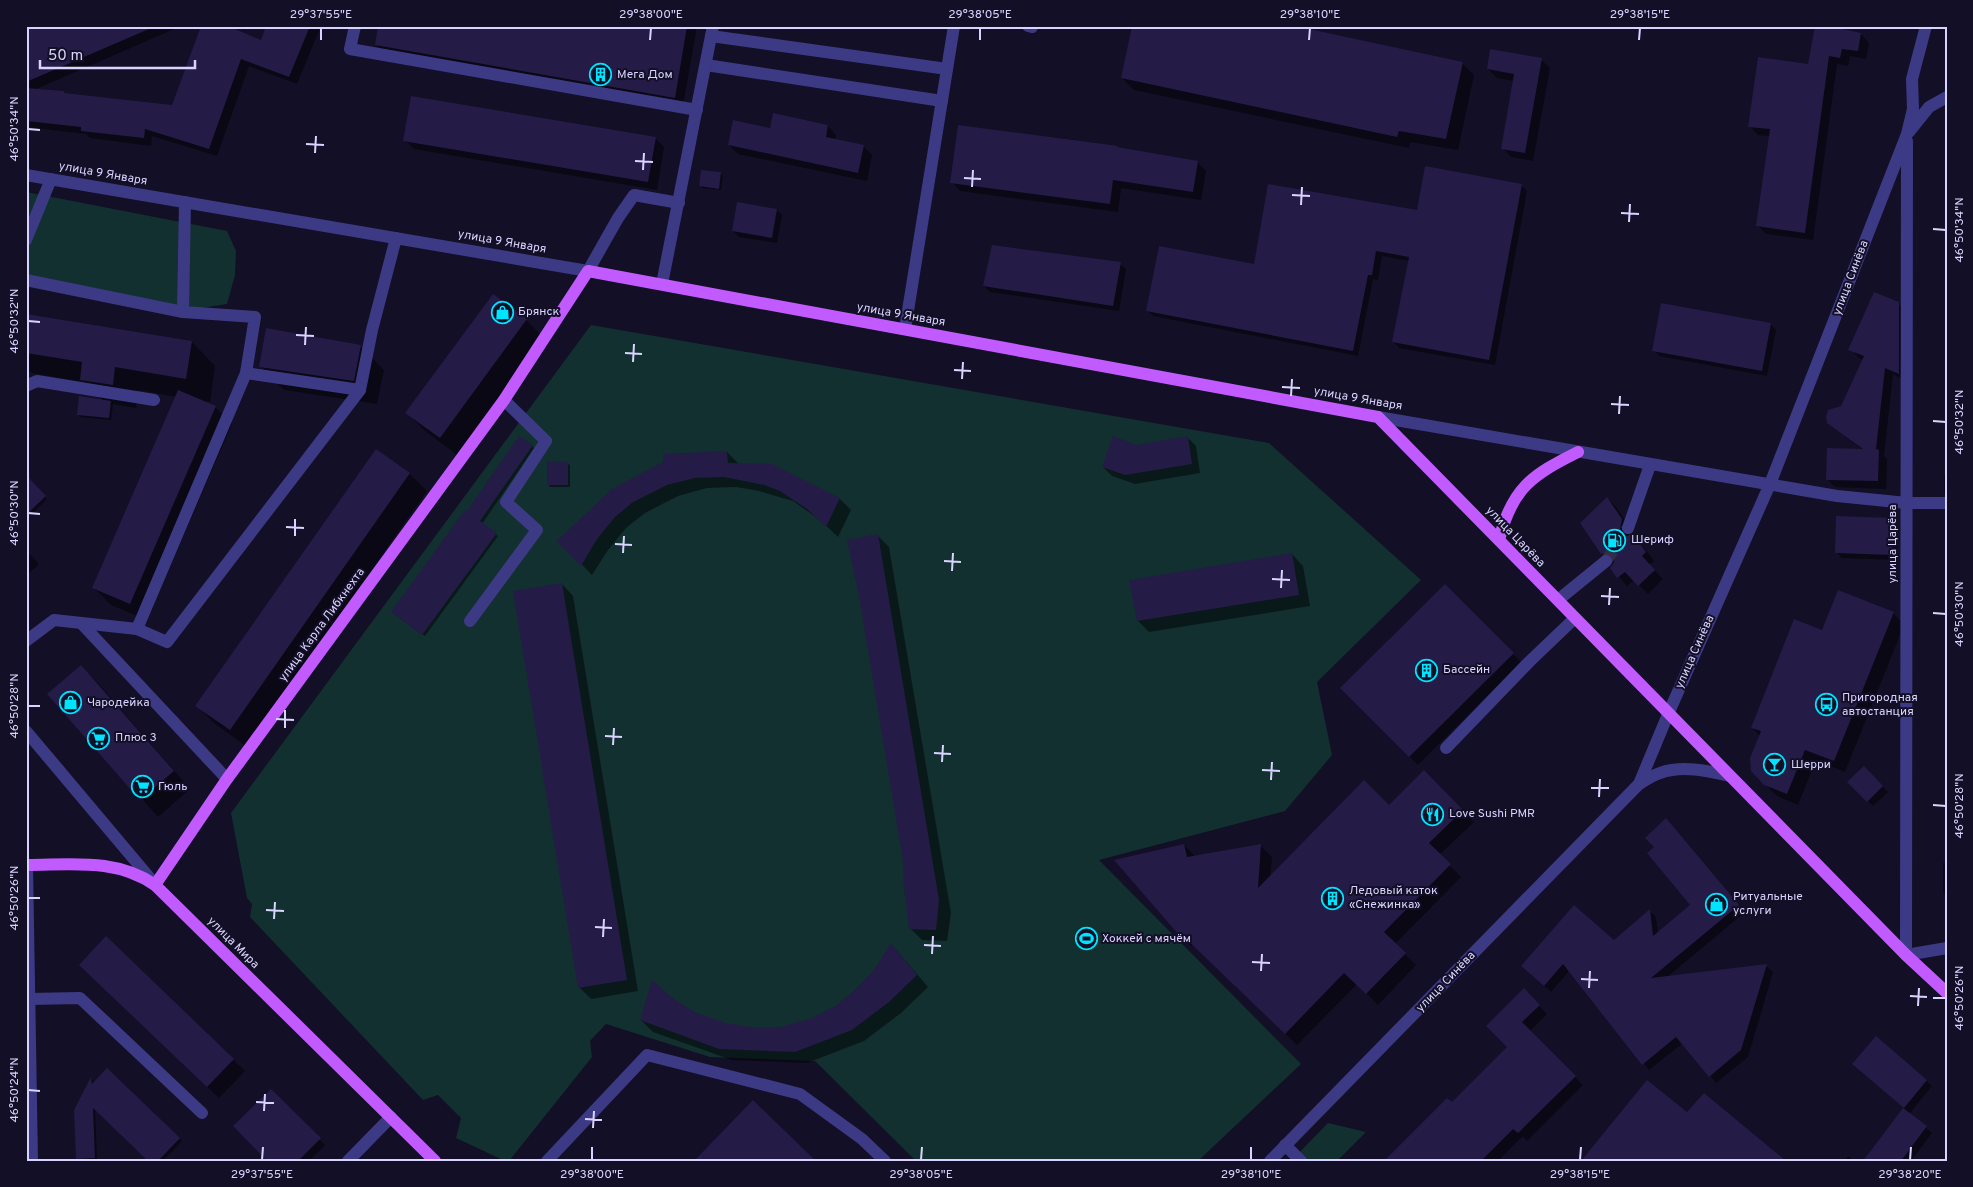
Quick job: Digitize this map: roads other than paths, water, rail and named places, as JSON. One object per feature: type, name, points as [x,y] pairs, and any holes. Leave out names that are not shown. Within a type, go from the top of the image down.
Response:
[{"type":"main road","name":"улица 9 Января","points":[[588,271],[1378,417]]},
{"type":"main road","name":"улица Карла Либкнехта","points":[[155,885],[227,779],[504,400],[588,271]]},
{"type":"main road","name":"улица Царёва","points":[[1378,417],[1730,776],[1947,993]]},
{"type":"main road","points":[[1499,540],[1504,519],[1524,486],[1545,468],[1578,452]]},
{"type":"main road","points":[[26,865],[111,866],[134,873],[155,885]]},
{"type":"main road","name":"улица Мира","points":[[155,885],[435,1161]]},
{"type":"street","points":[[355,26],[350,49],[697,110]]},
{"type":"street","points":[[905,329],[954,26]]},
{"type":"street","points":[[1028,26],[1032,27]]},
{"type":"street","name":"улица Синёва","points":[[1270,1161],[1639,784],[1668,712],[1770,484],[1907,134],[1913,109],[1912,79],[1926,26]]},
{"type":"street","points":[[662,284],[712,31],[947,69]]},
{"type":"street","points":[[706,65],[942,101]]},
{"type":"street","points":[[1907,134],[1930,107],[1947,97]]},
{"type":"street","name":"улица Царёва","points":[[1906,954],[1907,134]]},
{"type":"street","name":"улица 9 Января","points":[[26,175],[588,271]]},
{"type":"street","points":[[26,240],[51,180]]},
{"type":"street","points":[[588,271],[618,218],[634,195],[679,203]]},
{"type":"street","points":[[183,312],[184,202]]},
{"type":"street","points":[[26,641],[54,620],[138,630],[167,642],[360,390],[372,330],[396,238]]},
{"type":"street","points":[[26,280],[183,312],[255,317],[246,373],[138,630]]},
{"type":"street","points":[[246,373],[360,390]]},
{"type":"street","points":[[26,386],[37,381],[154,400]]},
{"type":"street","points":[[470,621],[537,530],[506,502],[546,441],[504,400]]},
{"type":"street","name":"улица 9 Января","points":[[1378,417],[1837,496],[1947,504]]},
{"type":"street","points":[[1628,528],[1650,464]]},
{"type":"street","points":[[1558,600],[1606,561]]},
{"type":"street","points":[[1446,748],[1529,662],[1576,618]]},
{"type":"street","points":[[81,623],[227,779]]},
{"type":"street","name":"улица Мира","points":[[26,732],[155,885]]},
{"type":"street","points":[[1639,784],[1660,773],[1683,769],[1706,770],[1730,776]]},
{"type":"street","points":[[26,865],[32,1161]]},
{"type":"street","points":[[1906,954],[1947,948]]},
{"type":"street","points":[[29,999],[80,998],[202,1113]]},
{"type":"street","points":[[548,1161],[647,1055],[800,1094],[862,1139],[885,1161]]},
{"type":"street","points":[[348,1161],[390,1117]]},
{"type":"street","points":[[1285,1146],[1301,1161]]},
{"type":"tunnel","points":[[1606,561],[1628,528]]},
{"type":"place","name":"Мега Дом","points":[[601,75]]},
{"type":"place","name":"Брянск","points":[[502,312]]},
{"type":"place","name":"Шериф","points":[[1615,540]]},
{"type":"place","name":"Бассейн","points":[[1427,670]]},
{"type":"place","name":"Чародейка","points":[[71,703]]},
{"type":"place","name":"Пригородная автостанция","points":[[1826,705]]},
{"type":"place","name":"Плюс 3","points":[[99,738]]},
{"type":"place","name":"Шерри","points":[[1775,765]]},
{"type":"place","name":"Гюль","points":[[142,787]]},
{"type":"place","name":"Love Sushi PMR","points":[[1433,814]]},
{"type":"place","name":"Ледовый каток «Снежинка»","points":[[1333,898]]},
{"type":"place","name":"Ритуальные услуги","points":[[1717,904]]},
{"type":"place","name":"Хоккей с мячём","points":[[1086,939]]}]
